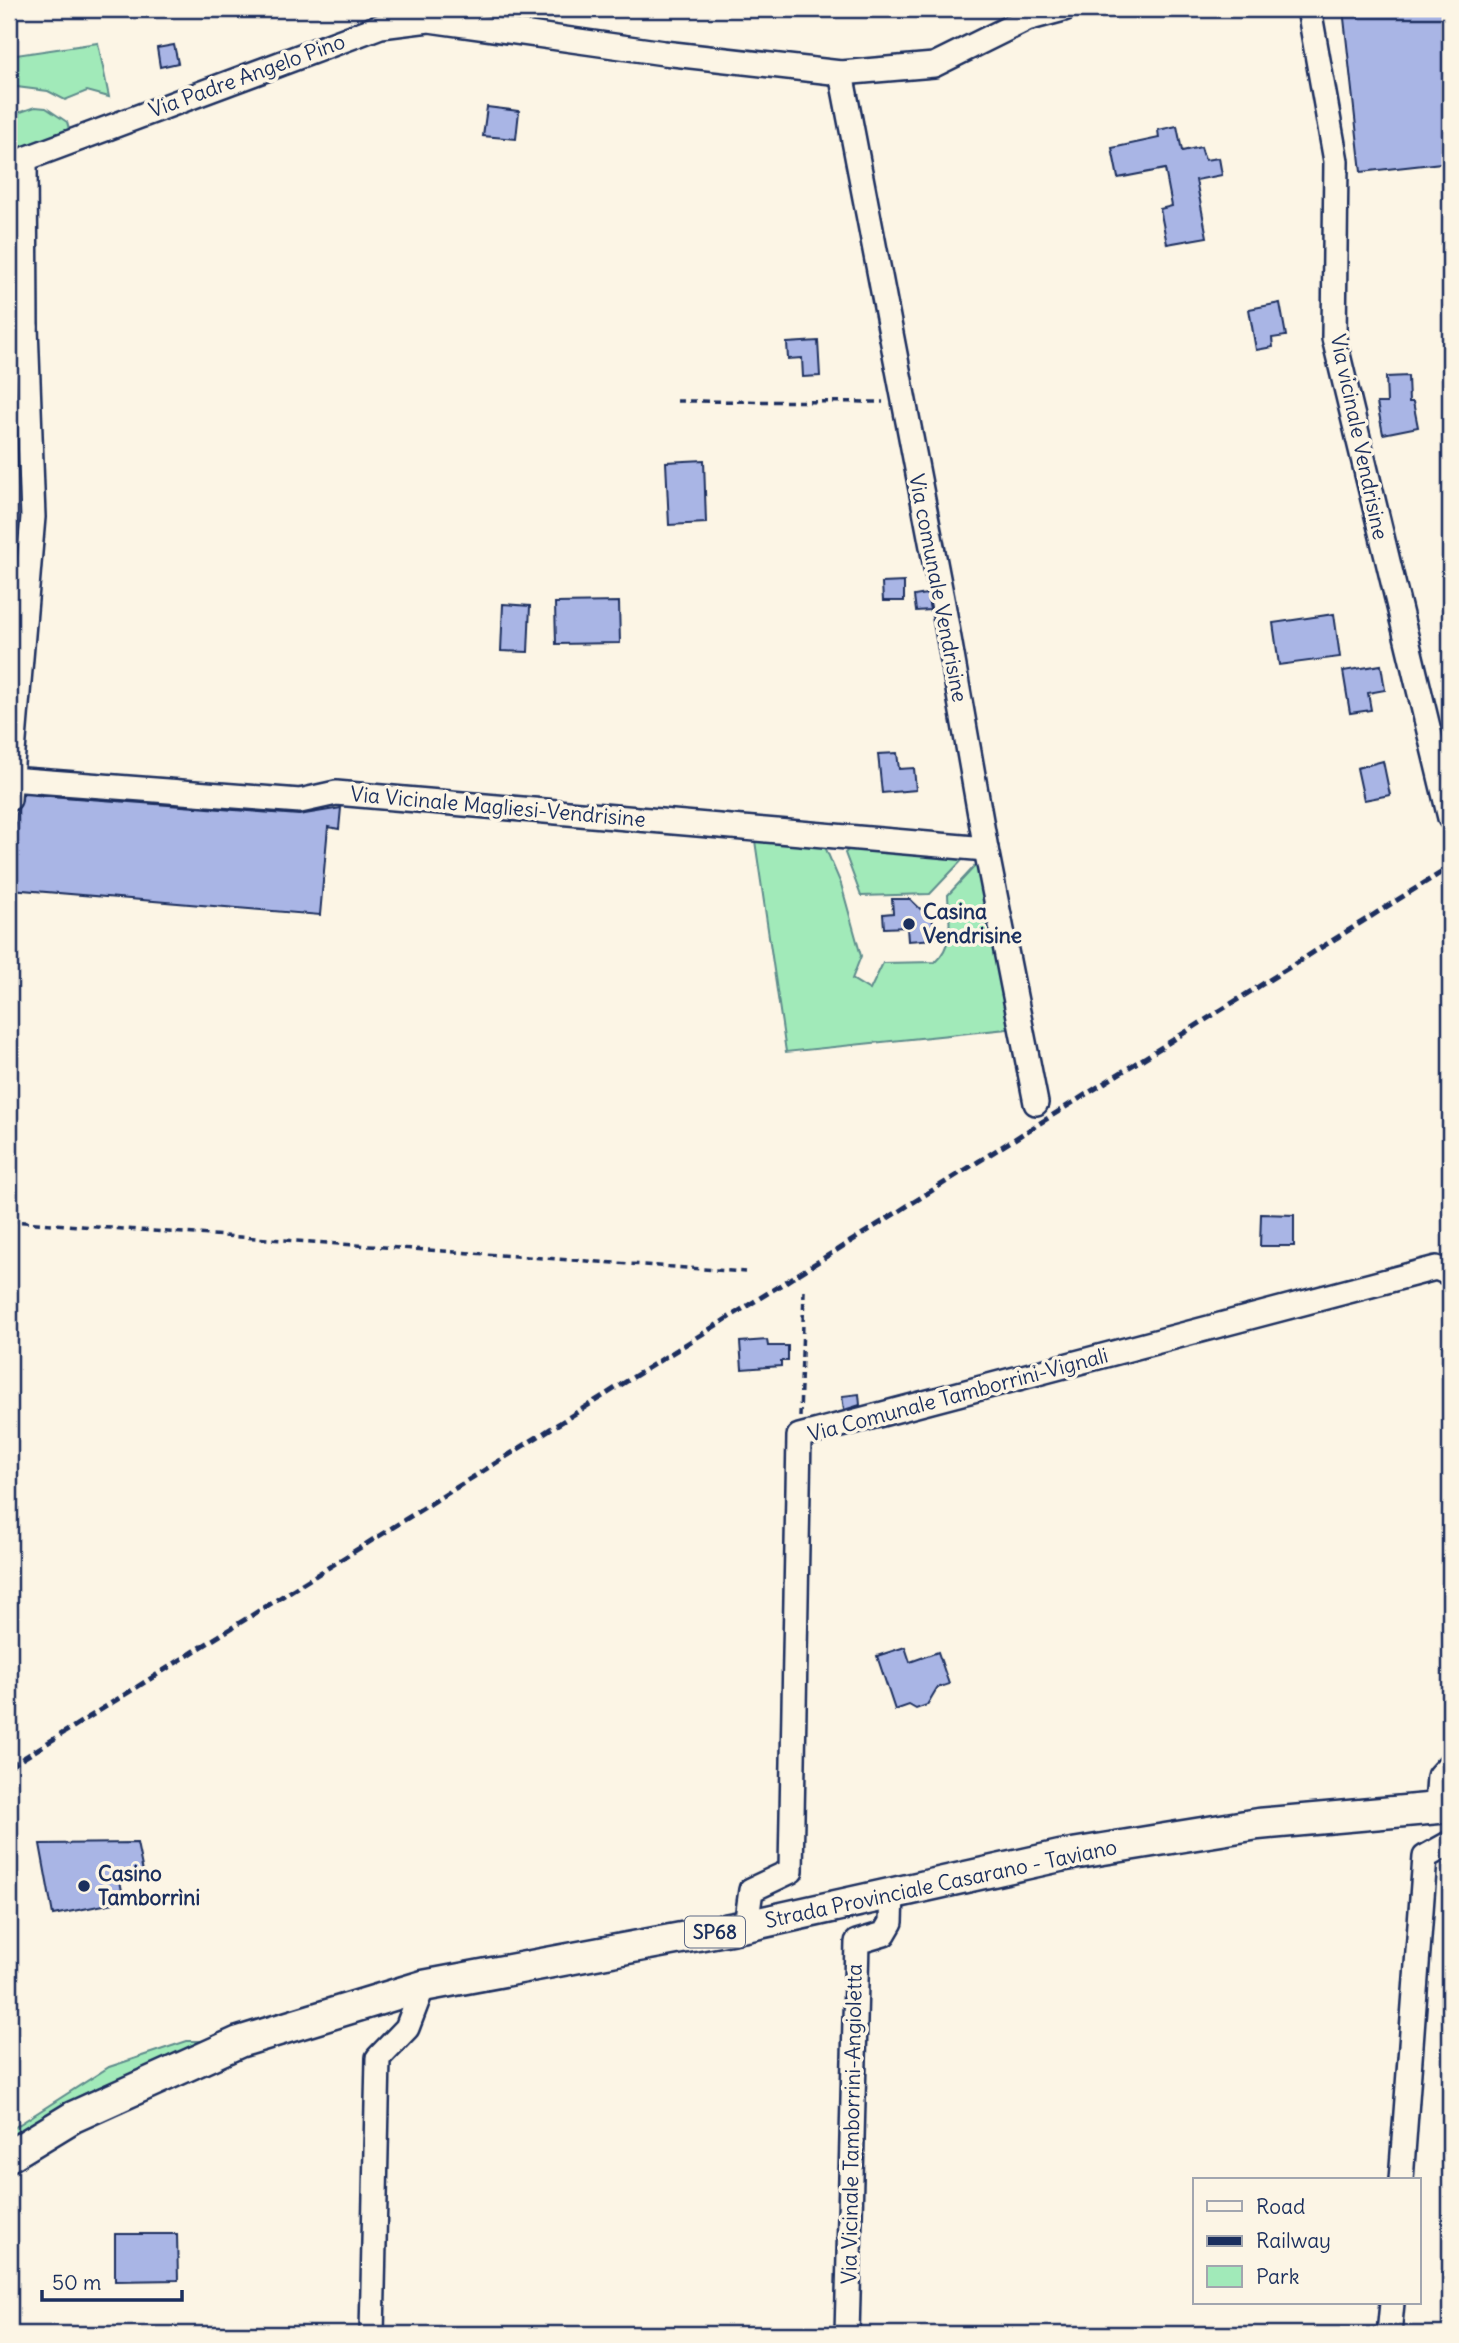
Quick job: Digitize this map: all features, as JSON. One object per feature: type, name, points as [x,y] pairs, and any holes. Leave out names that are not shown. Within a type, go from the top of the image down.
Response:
[{"type":"main road","name":"Strada Provinciale Casarano - Taviano","points":[[9,2156],[73,2117],[239,2042],[423,1986],[746,1926],[1060,1856],[1258,1824],[1444,1807]]},
{"type":"street","name":"Via Padre Angelo Pino","points":[[17,327],[25,159],[381,26],[429,20],[664,53],[841,73],[934,65],[1027,19],[1064,9]]},
{"type":"street","name":"Via vicinale Vendrisine","points":[[1309,9],[1336,161],[1334,338],[1450,818]]},
{"type":"street","name":"Via comunale Vendrisine","points":[[841,73],[943,604],[985,849],[1036,1103]]},
{"type":"street","points":[[9,789],[33,517],[17,327]]},
{"type":"street","name":"Via Vicinale Magliesi-Vendrisine","points":[[9,789],[300,802],[336,793],[985,849]]},
{"type":"street","name":"Via Comunale Tamborrini-Vignali","points":[[746,1926],[751,1890],[791,1871],[799,1436],[1436,1268],[1450,1274]]},
{"type":"street","points":[[1444,1807],[1439,1776],[1450,1764]]},
{"type":"street","points":[[1401,2178],[1425,1857],[1450,1843]]},
{"type":"street","name":"Via Vicinale Tamborrini-Angioletta","points":[[847,2334],[857,1942],[884,1934],[891,1922],[892,1893]]},
{"type":"street","points":[[372,2334],[378,2058],[407,2028],[423,1986]]},
{"type":"street","points":[[1389,2334],[1392,2304]]},
{"type":"path","points":[[677,401],[903,402]]},
{"type":"path","points":[[9,1220],[745,1272]]},
{"type":"path","points":[[799,1436],[804,1291]]},
{"type":"green space","points":[[98,43],[109,97],[87,91],[65,100],[48,91],[9,86],[9,56]]},
{"type":"green space","points":[[35,107],[46,108],[67,122],[70,133],[12,153],[12,207],[9,207],[9,116]]},
{"type":"green space","points":[[754,834],[816,841],[826,849],[841,884],[861,956],[852,979],[870,990],[883,963],[935,962],[946,947],[948,939],[948,895],[976,865],[984,863],[1016,1028],[786,1052]]},
{"type":"green space","points":[[853,845],[967,855],[930,894],[861,896],[845,853]]},
{"type":"green space","points":[[187,2041],[206,2041],[84,2094],[9,2138],[9,2131],[109,2067]]},
{"type":"building","points":[[1343,9],[1450,9],[1450,162],[1361,172]]},
{"type":"building","points":[[174,45],[178,63],[160,67],[157,48]]},
{"type":"building","points":[[487,107],[519,111],[516,139],[483,136]]},
{"type":"building","points":[[1177,126],[1182,151],[1201,147],[1205,160],[1219,158],[1222,175],[1196,180],[1207,237],[1167,244],[1160,209],[1172,206],[1165,169],[1118,178],[1112,148],[1159,138],[1158,130]]},
{"type":"building","points":[[1280,303],[1286,336],[1272,338],[1273,347],[1256,350],[1249,309]]},
{"type":"building","points":[[818,341],[820,376],[803,377],[802,358],[788,359],[787,343]]},
{"type":"building","points":[[1408,376],[1409,402],[1413,402],[1418,427],[1383,434],[1377,403],[1387,403],[1386,377]]},
{"type":"building","points":[[704,460],[706,523],[669,525],[666,462]]},
{"type":"building","points":[[904,582],[904,601],[883,601],[882,583]]},
{"type":"building","points":[[927,594],[930,610],[916,611],[914,596]]},
{"type":"building","points":[[619,602],[620,643],[556,644],[555,603]]},
{"type":"building","points":[[503,604],[530,606],[528,652],[501,651]]},
{"type":"building","points":[[1334,614],[1340,657],[1279,665],[1273,623]]},
{"type":"building","points":[[1381,665],[1385,690],[1368,693],[1371,710],[1350,713],[1343,671]]},
{"type":"building","points":[[897,753],[899,769],[914,768],[916,790],[882,793],[878,754]]},
{"type":"building","points":[[1383,761],[1390,795],[1364,800],[1357,768]]},
{"type":"building","points":[[23,794],[299,815],[341,808],[339,829],[328,827],[320,915],[11,889],[17,810]]},
{"type":"building","name":"Casina Vendrisine","points":[[892,899],[910,899],[933,921],[935,939],[908,941],[907,927],[884,928],[883,914],[893,913]]},
{"type":"building","points":[[1261,1214],[1294,1215],[1294,1246],[1260,1246]]},
{"type":"building","points":[[767,1340],[768,1346],[788,1346],[788,1361],[781,1361],[781,1366],[742,1369],[740,1342]]},
{"type":"building","points":[[859,1394],[860,1405],[844,1410],[842,1396]]},
{"type":"building","points":[[905,1647],[910,1662],[938,1652],[949,1684],[937,1688],[927,1705],[916,1709],[909,1705],[895,1710],[877,1656]]},
{"type":"building","name":"Casino Tamborrìni","points":[[137,1843],[143,1872],[119,1876],[124,1901],[53,1915],[40,1844]]},
{"type":"building","points":[[115,2234],[177,2234],[178,2280],[115,2281]]},
{"type":"railway","points":[[9,1767],[1450,867]]},
{"type":"place","name":"Casina Vendrisine","points":[[909,924]]},
{"type":"place","name":"Casino Tamborrìni","points":[[84,1886]]}]
